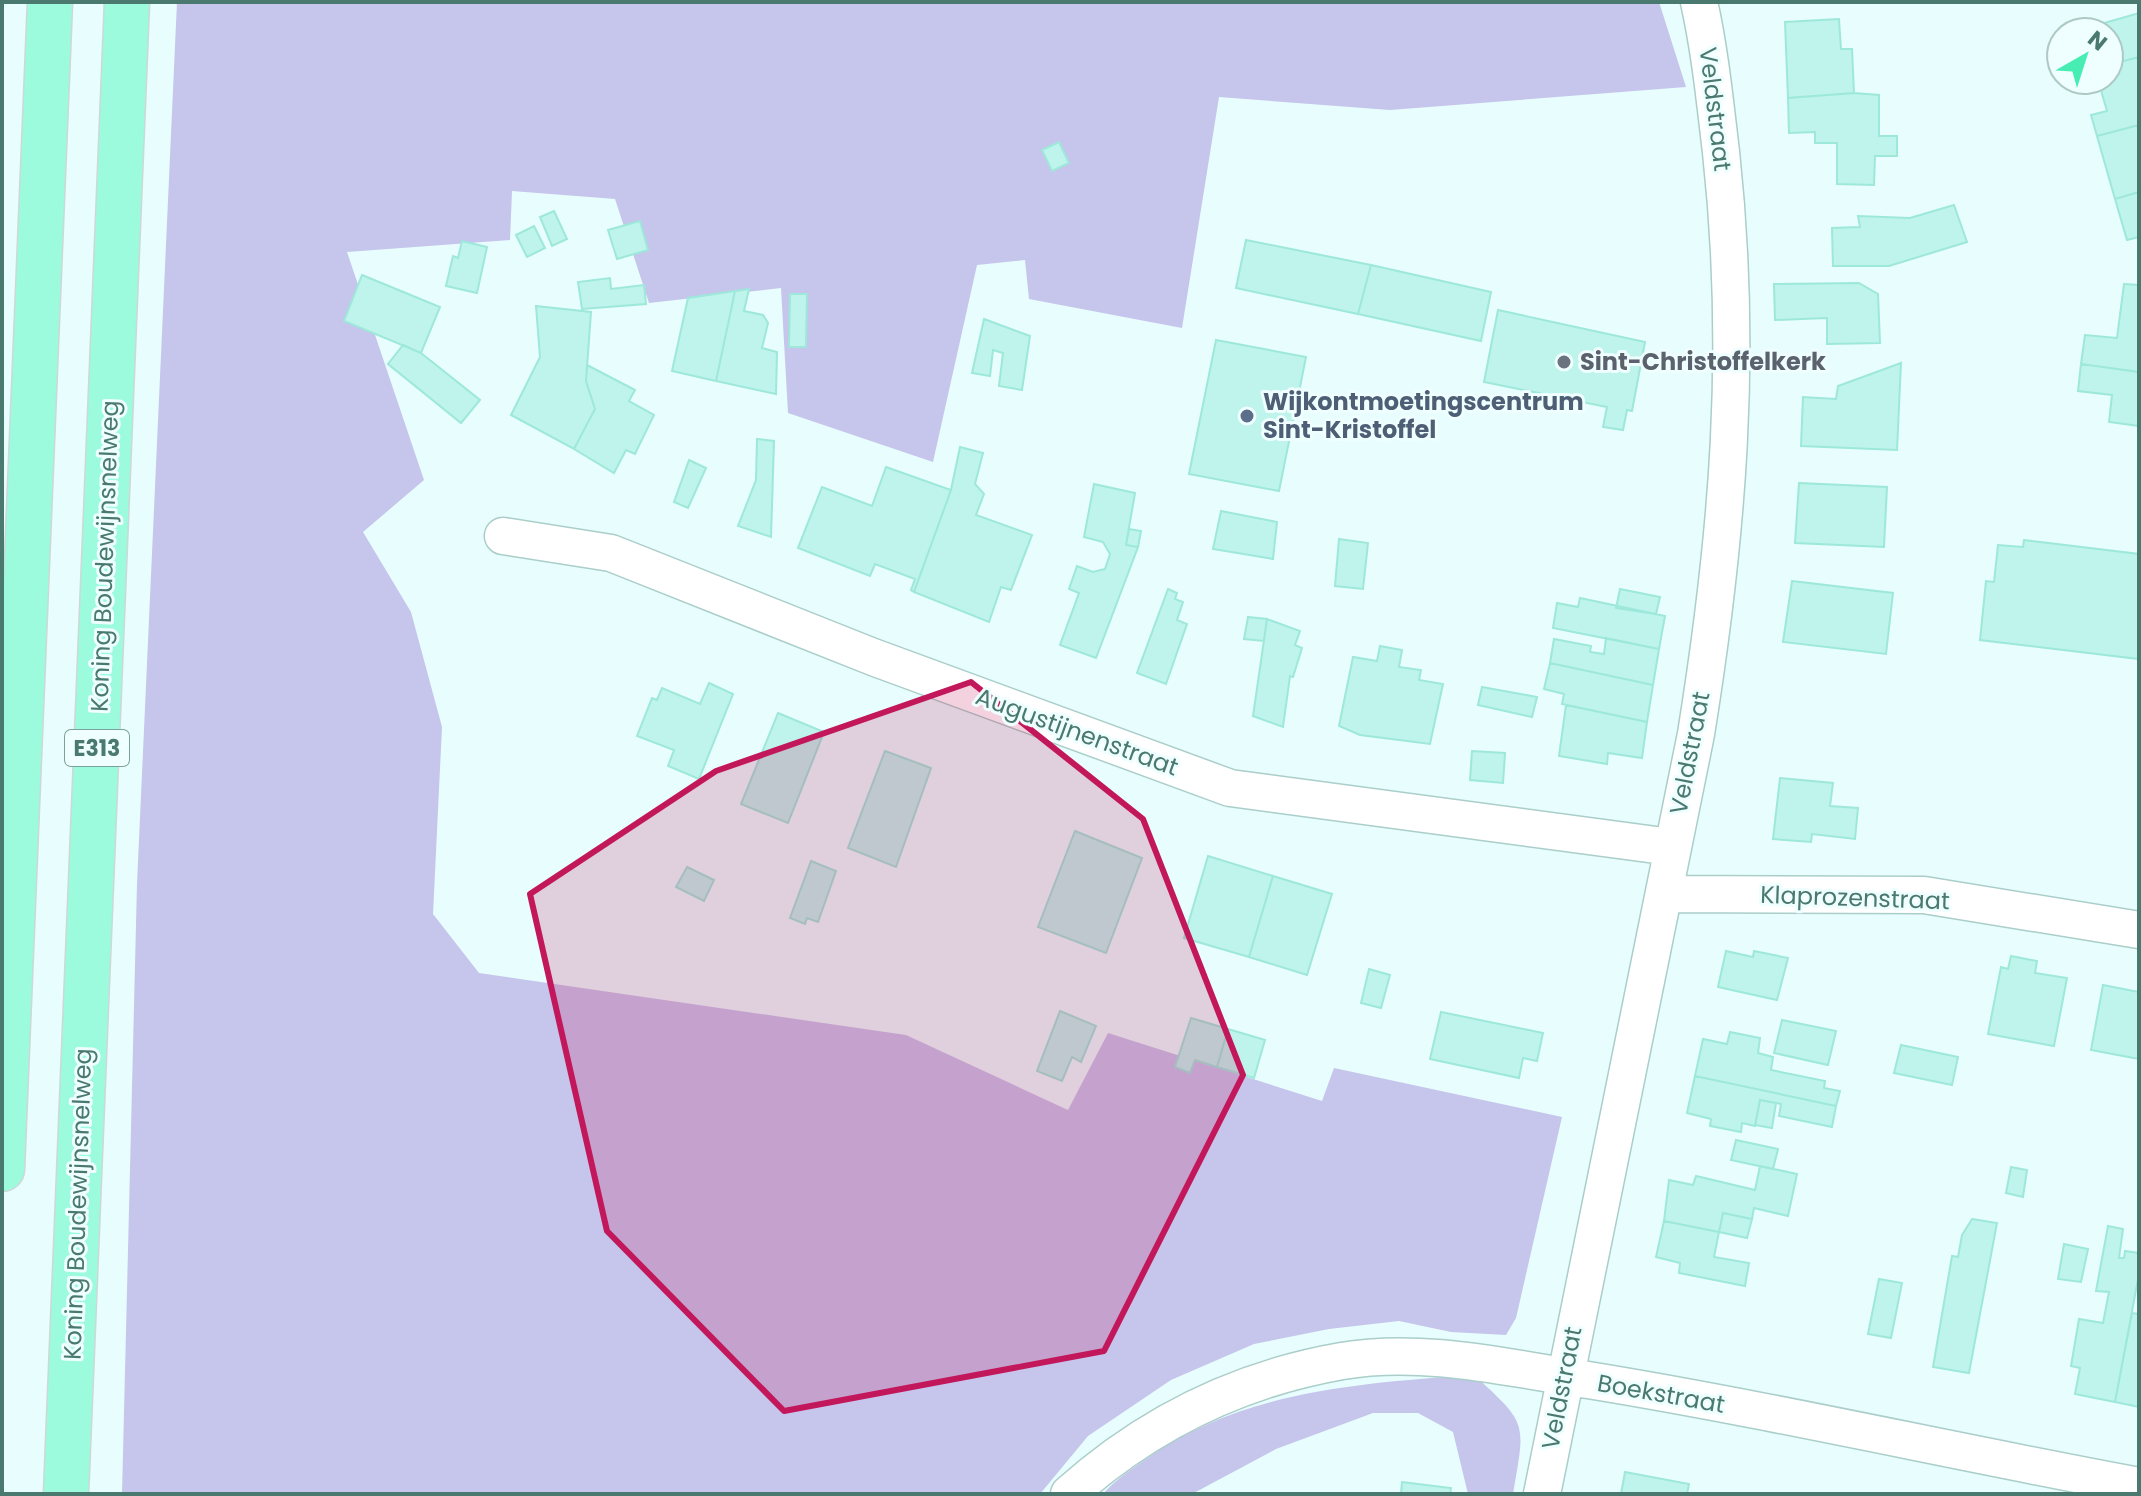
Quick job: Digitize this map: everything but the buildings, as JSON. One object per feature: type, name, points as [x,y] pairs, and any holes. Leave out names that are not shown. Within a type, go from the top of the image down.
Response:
[{"type":"highway","points":[[2,1169],[50,2]]},
{"type":"highway","name":"Koning Boudewijnsnelweg","points":[[66,1494],[127,2]]},
{"type":"street","name":"Veldstraat","points":[[1542,1494],[1696,734],[1714,619],[1732,427],[1727,207],[1699,2]]},
{"type":"street","name":"Augustijnenstraat","points":[[503,536],[611,553],[873,657],[1230,788],[1671,847]]},
{"type":"street","name":"Klaprozenstraat","points":[[1664,894],[1924,895],[2139,930]]},
{"type":"street","name":"Boekstraat","points":[[1069,1494],[1097,1469],[1164,1423],[1233,1389],[1344,1360],[1398,1356],[1476,1363],[1661,1392],[2139,1486]]},
{"type":"highlighted area","points":[[971,682],[1143,819],[1243,1075],[1104,1351],[784,1411],[607,1231],[530,894],[716,771]]},
{"type":"shaded area","points":[[177,2],[1659,2],[1686,87],[1390,110],[1219,97],[1182,328],[1029,299],[1025,260],[977,265],[933,462],[788,413],[781,288],[649,303],[615,199],[512,191],[510,240],[347,252],[424,480],[363,532],[411,612],[442,727],[433,914],[479,973],[906,1035],[1068,1110],[1108,1033],[1322,1101],[1334,1068],[1562,1117],[1516,1318],[1506,1335],[1451,1332],[1399,1321],[1329,1329],[1254,1344],[1171,1380],[1088,1436],[1040,1494],[122,1494],[137,884]]},
{"type":"shaded area","points":[[1474,1375],[1505,1405],[1519,1426],[1520,1452],[1513,1494],[1468,1494],[1453,1432],[1418,1413],[1373,1413],[1276,1449],[1192,1494],[1103,1494],[1129,1471],[1183,1436],[1221,1418],[1261,1405],[1345,1387]]},
{"type":"place","name":"Sint-Christoffelkerk","points":[[1564,362]]},
{"type":"place","name":"Wijkontmoetingscentrum Sint-Kristoffel","points":[[1247,416]]}]
